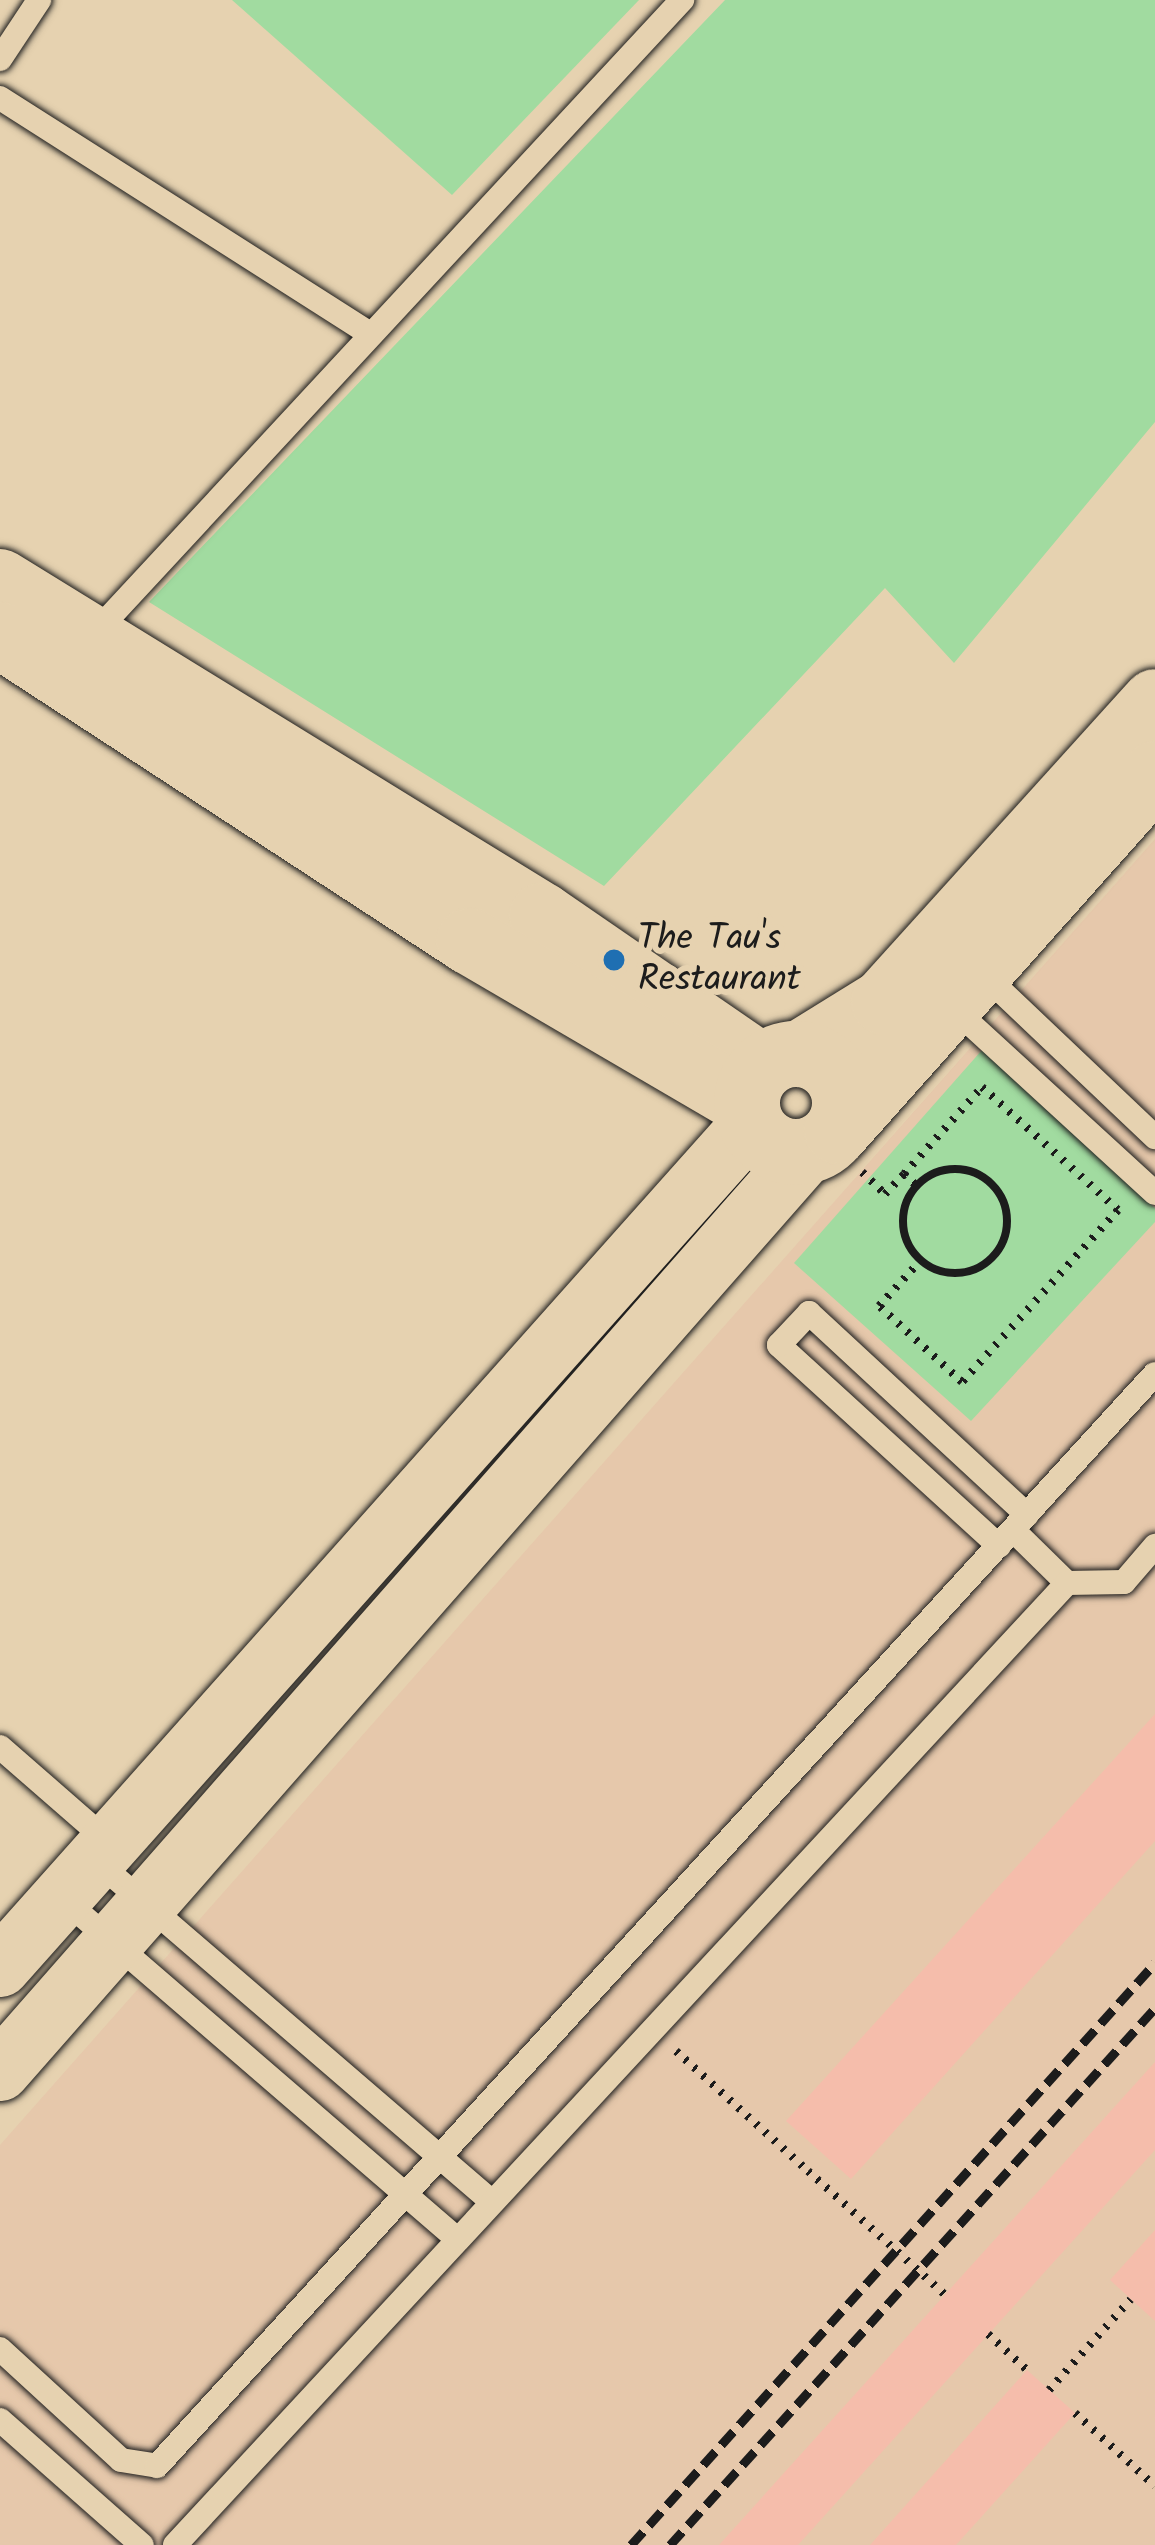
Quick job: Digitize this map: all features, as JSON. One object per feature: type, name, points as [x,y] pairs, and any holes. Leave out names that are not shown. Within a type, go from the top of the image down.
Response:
[{"type":"main road","points":[[0,581],[75,656],[469,941],[785,1105]]},
{"type":"main road","points":[[0,635],[75,656]]},
{"type":"main road","points":[[785,1105],[1155,702]]},
{"type":"main road","points":[[785,1105],[964,987],[1155,774]]},
{"type":"street","points":[[0,1967],[785,1105]]},
{"type":"street","points":[[0,2072],[132,1925],[785,1105]]},
{"type":"lane","points":[[0,59],[39,0]]},
{"type":"lane","points":[[75,656],[368,332],[682,0]]},
{"type":"lane","points":[[0,98],[368,332]]},
{"type":"lane","points":[[964,987],[1155,1137]]},
{"type":"lane","points":[[964,987],[1155,1192]]},
{"type":"lane","points":[[1013,1530],[779,1345],[809,1312],[1066,1583],[1124,1582],[1155,1546]]},
{"type":"lane","points":[[0,2349],[121,2460],[157,2466],[402,2191],[1155,1374]]},
{"type":"lane","points":[[175,2545],[1066,1583]]},
{"type":"lane","points":[[0,1747],[132,1925],[402,2191],[456,2238]]},
{"type":"lane","points":[[90,1868],[132,1925],[436,2154],[491,2201]]},
{"type":"lane","points":[[0,2420],[142,2545]]},
{"type":"path","points":[[904,1174],[982,1087],[1118,1210],[962,1382],[879,1306],[921,1260]]},
{"type":"path","points":[[957,1169],[988,1181],[1006,1208],[994,1255],[964,1272],[921,1260],[903,1225],[912,1192],[957,1169]]},
{"type":"path","points":[[652,2030],[945,2295]]},
{"type":"path","points":[[1049,2390],[1131,2299]]},
{"type":"path","points":[[988,2334],[1028,2371]]},
{"type":"path","points":[[1075,2413],[1155,2486]]},
{"type":"shaded area","points":[[1155,839],[1155,2545],[0,2545],[0,2145]]},
{"type":"green space","points":[[232,0],[639,0],[452,195]]},
{"type":"green space","points":[[725,0],[1155,0],[1155,422],[954,663],[885,588],[604,886],[149,602]]},
{"type":"green space","points":[[982,1050],[1155,1208],[1155,1222],[971,1421],[794,1263]]},
{"type":"building","points":[[1155,1714],[1155,1841],[851,2179],[786,2121]]},
{"type":"building","points":[[1155,2062],[1155,2150],[798,2545],[719,2545]]},
{"type":"building","points":[[1155,2230],[1155,2321],[1110,2280]]},
{"type":"building","points":[[1027,2370],[1075,2413],[956,2545],[870,2545]]},
{"type":"railway","points":[[631,2545],[1155,1963]]},
{"type":"railway","points":[[670,2545],[1155,2008]]},
{"type":"place","name":"The Tau's Restaurant","points":[[614,960]]}]
